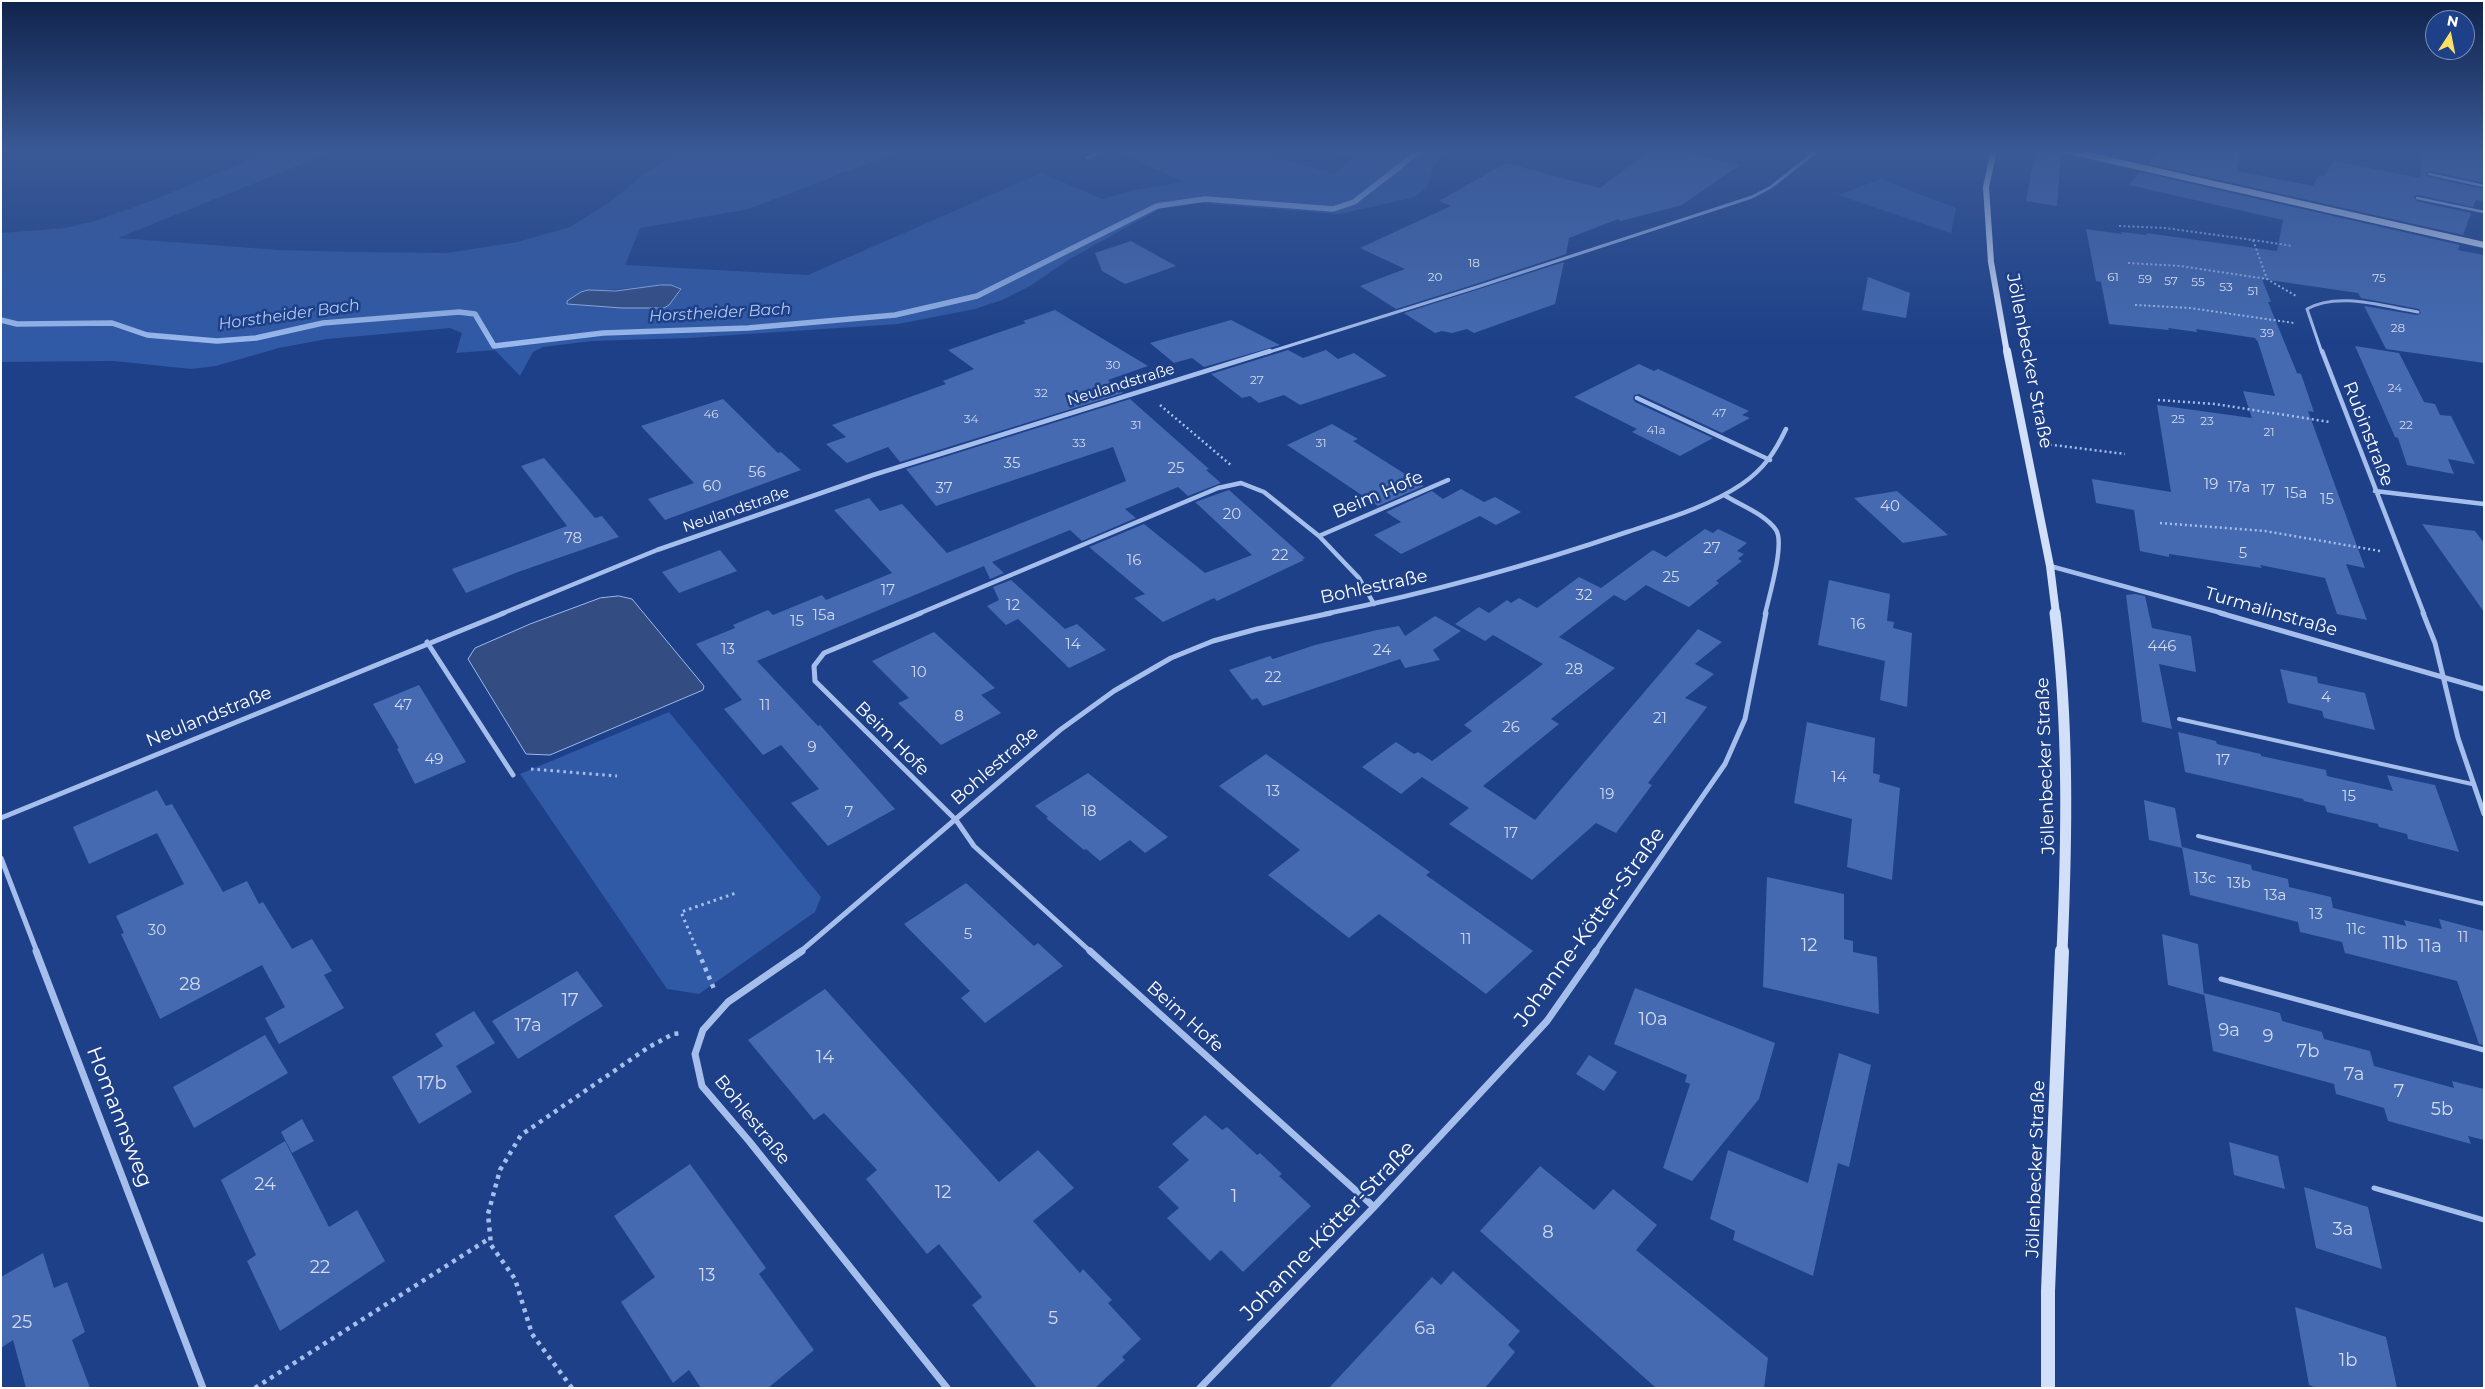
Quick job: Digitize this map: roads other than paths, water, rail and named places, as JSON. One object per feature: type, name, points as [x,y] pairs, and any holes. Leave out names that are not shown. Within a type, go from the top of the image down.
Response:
[{"type":"main road","name":"Jöllenbecker Straße","points":[[1988,215],[1991,262],[1998,310],[2027,442],[2050,566],[2060,650],[2068,837],[2048,1291],[2048,1388]]},
{"type":"main road","points":[[2351,215],[2484,245]]},
{"type":"street","name":"Neulandstraße","points":[[1,818],[427,642],[666,547],[873,475],[1471,288],[1697,215]]},
{"type":"street","name":"Rubinstraße","points":[[2418,312],[2340,302],[2322,302],[2311,305],[2307,309],[2307,315],[2435,643],[2472,784],[2484,814]]},
{"type":"street","points":[[1637,398],[1749,452],[1770,460]]},
{"type":"street","name":"Bohlestraße","points":[[947,1388],[755,1148],[702,1086],[695,1054],[703,1030],[728,1002],[812,944],[1060,730],[1095,703],[1150,667],[1213,642],[1301,617],[1374,604],[1514,569],[1610,538],[1724,496],[1770,460],[1786,429]]},
{"type":"street","name":"Beim Hofe","points":[[1319,536],[1448,480]]},
{"type":"street","name":"Beim Hofe","points":[[1374,604],[1359,578],[1319,536],[1264,492],[1241,483],[1218,488],[824,653],[814,666],[814,681],[956,820],[974,846],[1374,1207]]},
{"type":"street","points":[[2375,490],[2484,504]]},
{"type":"street","name":"Johanne-Kötter-Straße","points":[[1200,1388],[1374,1207],[1547,1020],[1725,764],[1746,718],[1779,544],[1777,531],[1767,520],[1724,496]]},
{"type":"street","name":"Turmalinstraße","points":[[2050,566],[2312,638],[2484,690]]},
{"type":"street","points":[[427,642],[512,772]]},
{"type":"street","name":"Homannsweg","points":[[1,858],[203,1388]]},
{"type":"lane","points":[[2178,719],[2472,784]]},
{"type":"lane","points":[[2198,836],[2484,904]]},
{"type":"lane","points":[[2221,979],[2484,1050]]},
{"type":"lane","points":[[2374,1188],[2484,1220]]},
{"type":"waterway","name":"Horstheider Bach","points":[[1,320],[17,324],[112,323],[147,335],[217,341],[256,338],[323,323],[459,312],[475,314],[494,346],[603,333],[748,328],[895,315],[977,296],[1139,215]]}]
